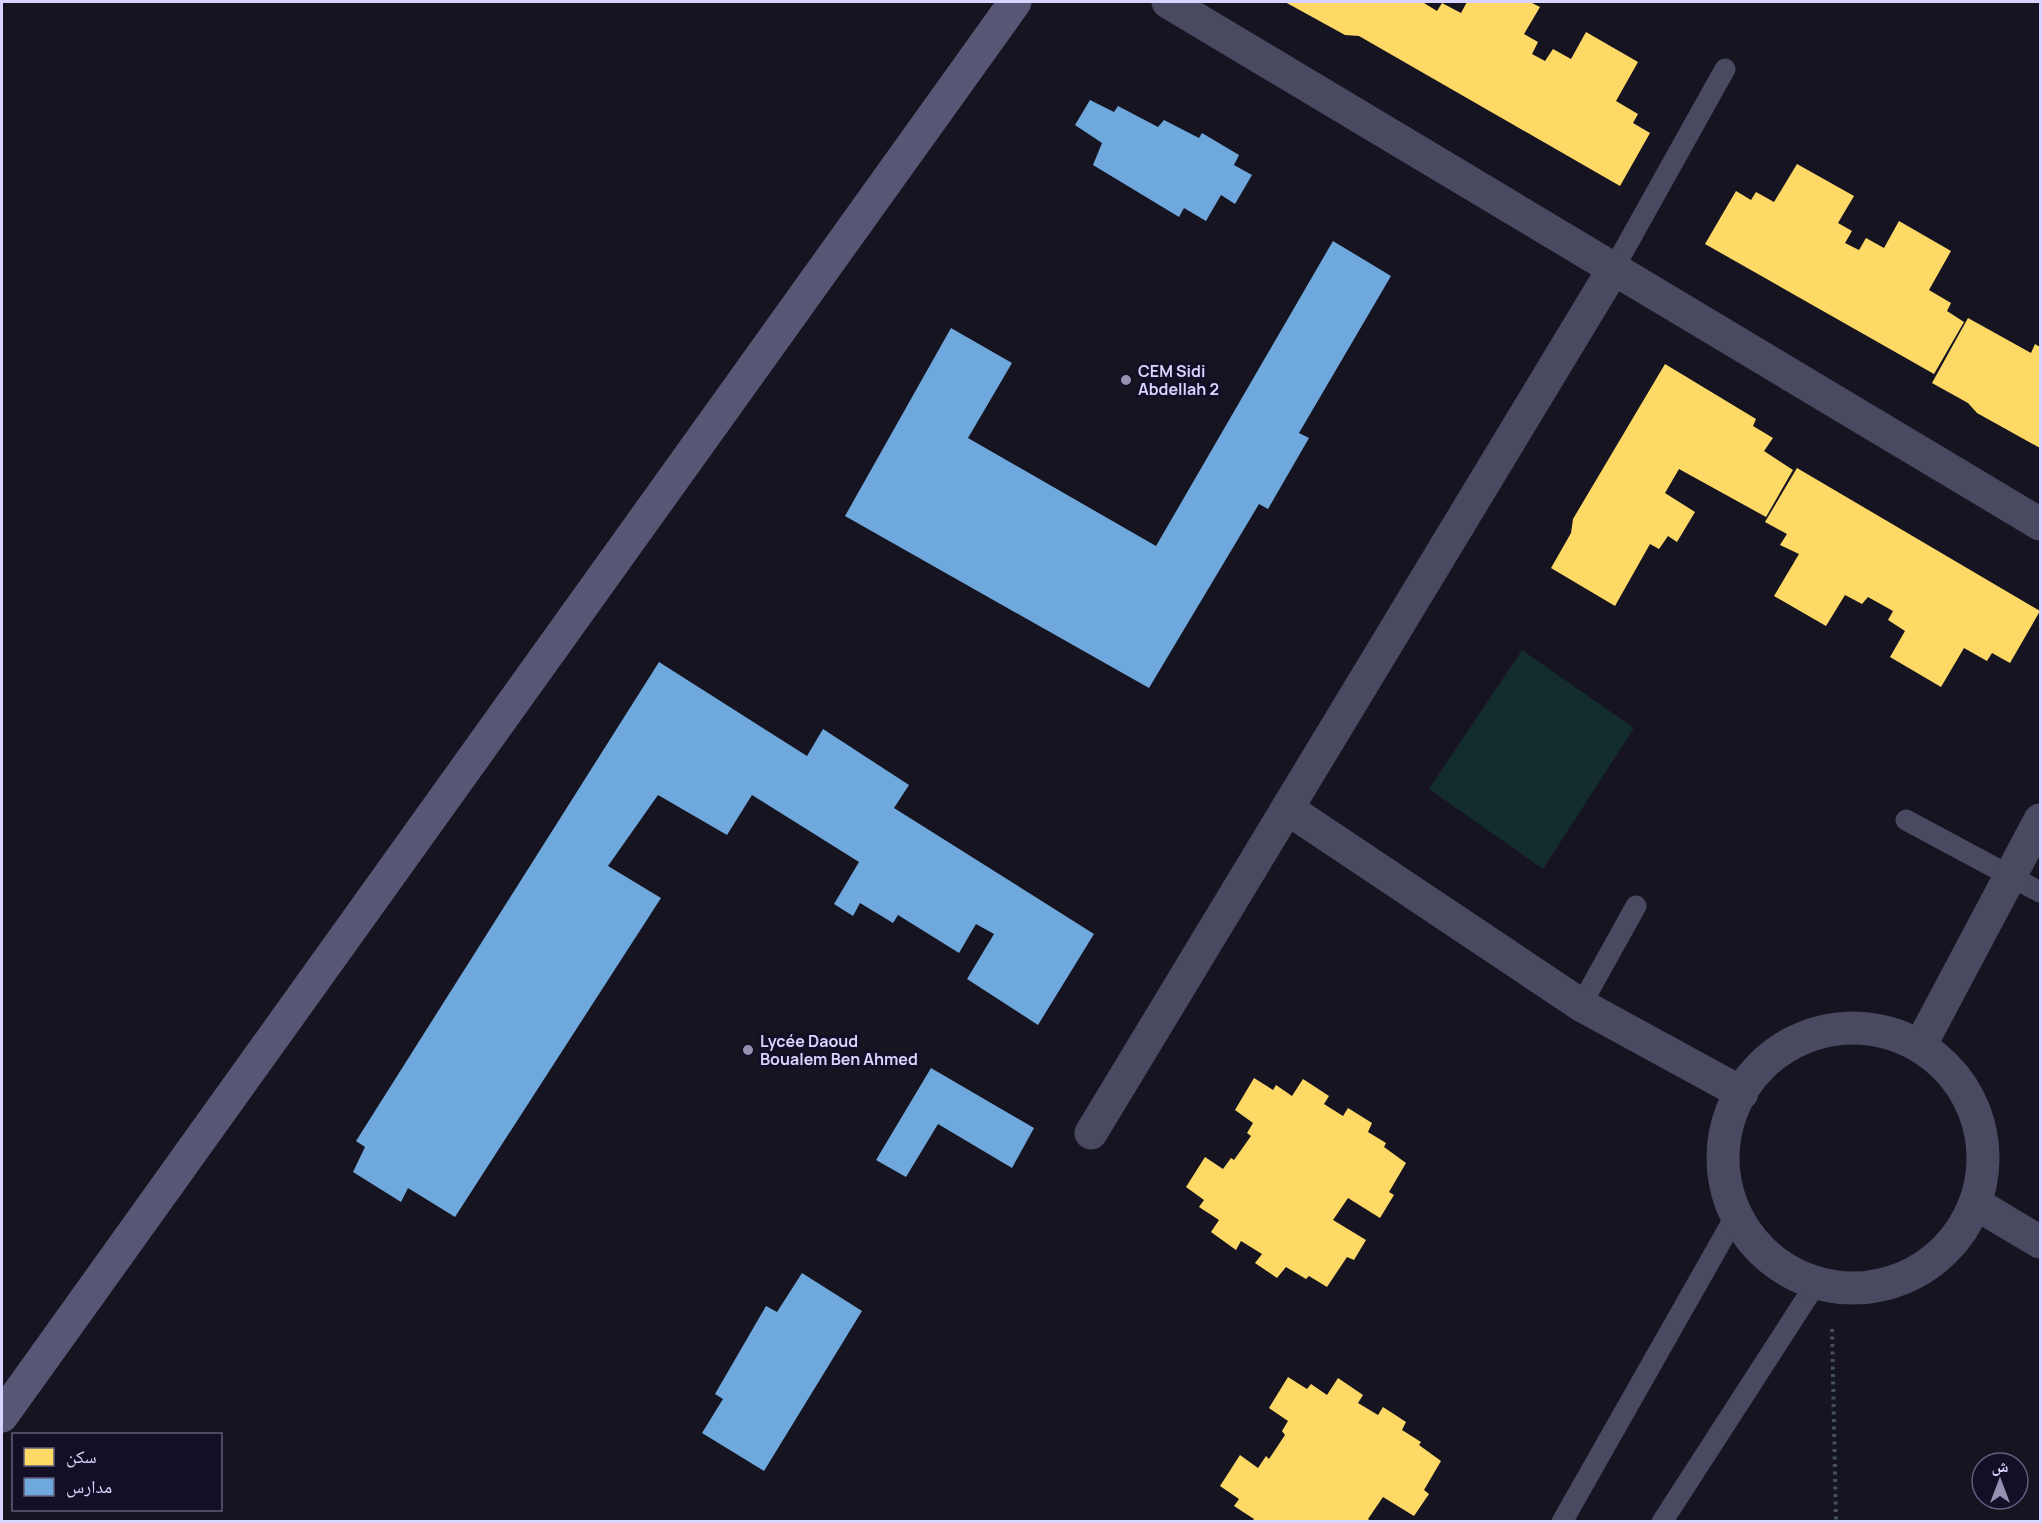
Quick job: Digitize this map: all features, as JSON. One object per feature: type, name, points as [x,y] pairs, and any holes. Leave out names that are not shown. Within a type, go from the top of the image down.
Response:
[{"type":"street","points":[[2,1416],[1015,2]]},
{"type":"street","points":[[1168,2],[2040,524]]},
{"type":"street","points":[[1091,1133],[1614,268]]},
{"type":"street","points":[[1288,809],[1581,1005],[1742,1093]]},
{"type":"street","points":[[1920,1046],[2040,820]]},
{"type":"street","points":[[1832,1029],[1878,1030],[1920,1046],[1961,1085],[1980,1127],[1983,1172],[1978,1205],[1943,1252],[1919,1271],[1876,1287],[1824,1284],[1788,1272],[1755,1245],[1735,1217],[1731,1207],[1722,1162],[1728,1118],[1742,1093],[1754,1073],[1789,1044],[1832,1029]]},
{"type":"street","points":[[1978,1205],[2040,1242]]},
{"type":"lane","points":[[1614,268],[1725,69]]},
{"type":"lane","points":[[1906,820],[2040,892]]},
{"type":"lane","points":[[1581,1005],[1636,906]]},
{"type":"lane","points":[[1562,1521],[1735,1217]]},
{"type":"lane","points":[[1662,1521],[1824,1284]]},
{"type":"path","points":[[1824,1284],[1836,1521]]},
{"type":"green space","points":[[1522,650],[1634,728],[1543,869],[1429,789]]},
{"type":"building: سكن","points":[[1285,2],[1425,2],[1437,11],[1442,3],[1461,13],[1467,2],[1530,2],[1540,7],[1524,34],[1538,42],[1532,54],[1545,61],[1553,49],[1571,59],[1586,32],[1638,62],[1616,101],[1638,114],[1633,123],[1650,133],[1620,186],[1359,36],[1345,35]]},
{"type":"building: سكن","points":[[1797,164],[1854,196],[1838,223],[1852,231],[1845,243],[1859,250],[1866,238],[1884,248],[1899,221],[1951,251],[1929,290],[1951,303],[1947,311],[1964,322],[1934,374],[1705,244],[1736,191],[1751,200],[1756,192],[1774,202]]},
{"type":"building: سكن","points":[[1968,318],[2031,353],[2035,344],[2040,347],[2040,448],[1977,413],[1968,403],[1932,383]]},
{"type":"building: سكن","points":[[1665,364],[1756,419],[1753,426],[1773,438],[1764,451],[1793,470],[1766,517],[1679,469],[1665,493],[1695,512],[1677,542],[1668,536],[1659,549],[1650,544],[1615,606],[1551,568],[1571,533],[1573,519]]},
{"type":"building: سكن","points":[[1797,468],[2040,611],[2010,663],[1992,653],[1987,661],[1964,648],[1941,687],[1890,657],[1905,631],[1888,620],[1893,611],[1868,597],[1862,604],[1845,595],[1826,626],[1774,596],[1799,554],[1780,545],[1787,534],[1765,522]]},
{"type":"building: سكن","points":[[1254,1078],[1273,1090],[1276,1085],[1292,1096],[1303,1079],[1329,1096],[1324,1104],[1343,1116],[1348,1108],[1372,1123],[1368,1132],[1386,1143],[1384,1147],[1406,1163],[1389,1192],[1394,1195],[1380,1218],[1348,1198],[1333,1220],[1366,1240],[1354,1260],[1347,1257],[1327,1287],[1309,1276],[1306,1279],[1286,1267],[1277,1278],[1255,1263],[1262,1254],[1241,1241],[1236,1250],[1211,1232],[1219,1220],[1199,1207],[1204,1200],[1186,1187],[1205,1157],[1223,1169],[1231,1158],[1234,1160],[1251,1136],[1247,1133],[1253,1123],[1235,1110]]},
{"type":"building: سكن","points":[[1288,1377],[1307,1389],[1311,1384],[1327,1395],[1338,1378],[1363,1395],[1358,1403],[1378,1415],[1383,1407],[1406,1422],[1402,1430],[1421,1442],[1419,1445],[1441,1461],[1424,1490],[1429,1494],[1414,1516],[1383,1497],[1368,1519],[1372,1522],[1252,1522],[1254,1519],[1234,1506],[1239,1499],[1220,1486],[1240,1455],[1258,1468],[1266,1456],[1269,1459],[1285,1435],[1282,1431],[1288,1421],[1269,1408]]},
{"type":"building: مدارس","points":[[1090,100],[1114,112],[1118,106],[1158,127],[1164,120],[1199,138],[1202,133],[1239,155],[1234,165],[1252,175],[1235,204],[1221,195],[1206,221],[1184,208],[1179,217],[1093,165],[1102,143],[1075,125]]},
{"type":"building: مدارس","points":[[1333,241],[1391,276],[1299,433],[1309,438],[1268,509],[1259,504],[1149,688],[845,516],[951,328],[1012,363],[968,438],[1156,546]]},
{"type":"building: مدارس","points":[[659,662],[807,756],[823,729],[909,785],[894,808],[1094,934],[1038,1025],[967,979],[994,934],[976,924],[959,953],[898,915],[893,923],[860,903],[853,916],[834,904],[859,862],[752,795],[727,835],[658,795],[608,866],[661,898],[455,1217],[408,1188],[401,1202],[353,1172],[365,1147],[356,1141]]},
{"type":"building: مدارس","points":[[931,1068],[1034,1128],[1012,1168],[938,1124],[906,1177],[876,1160]]},
{"type":"building: مدارس","points":[[802,1273],[862,1311],[764,1471],[702,1433],[723,1399],[715,1394],[766,1306],[777,1312]]},
{"type":"place","name":"CEM Sidi Abdellah 2","points":[[1126,380]]},
{"type":"place","name":"Lycée Daoud Boualem Ben Ahmed","points":[[748,1050]]}]
